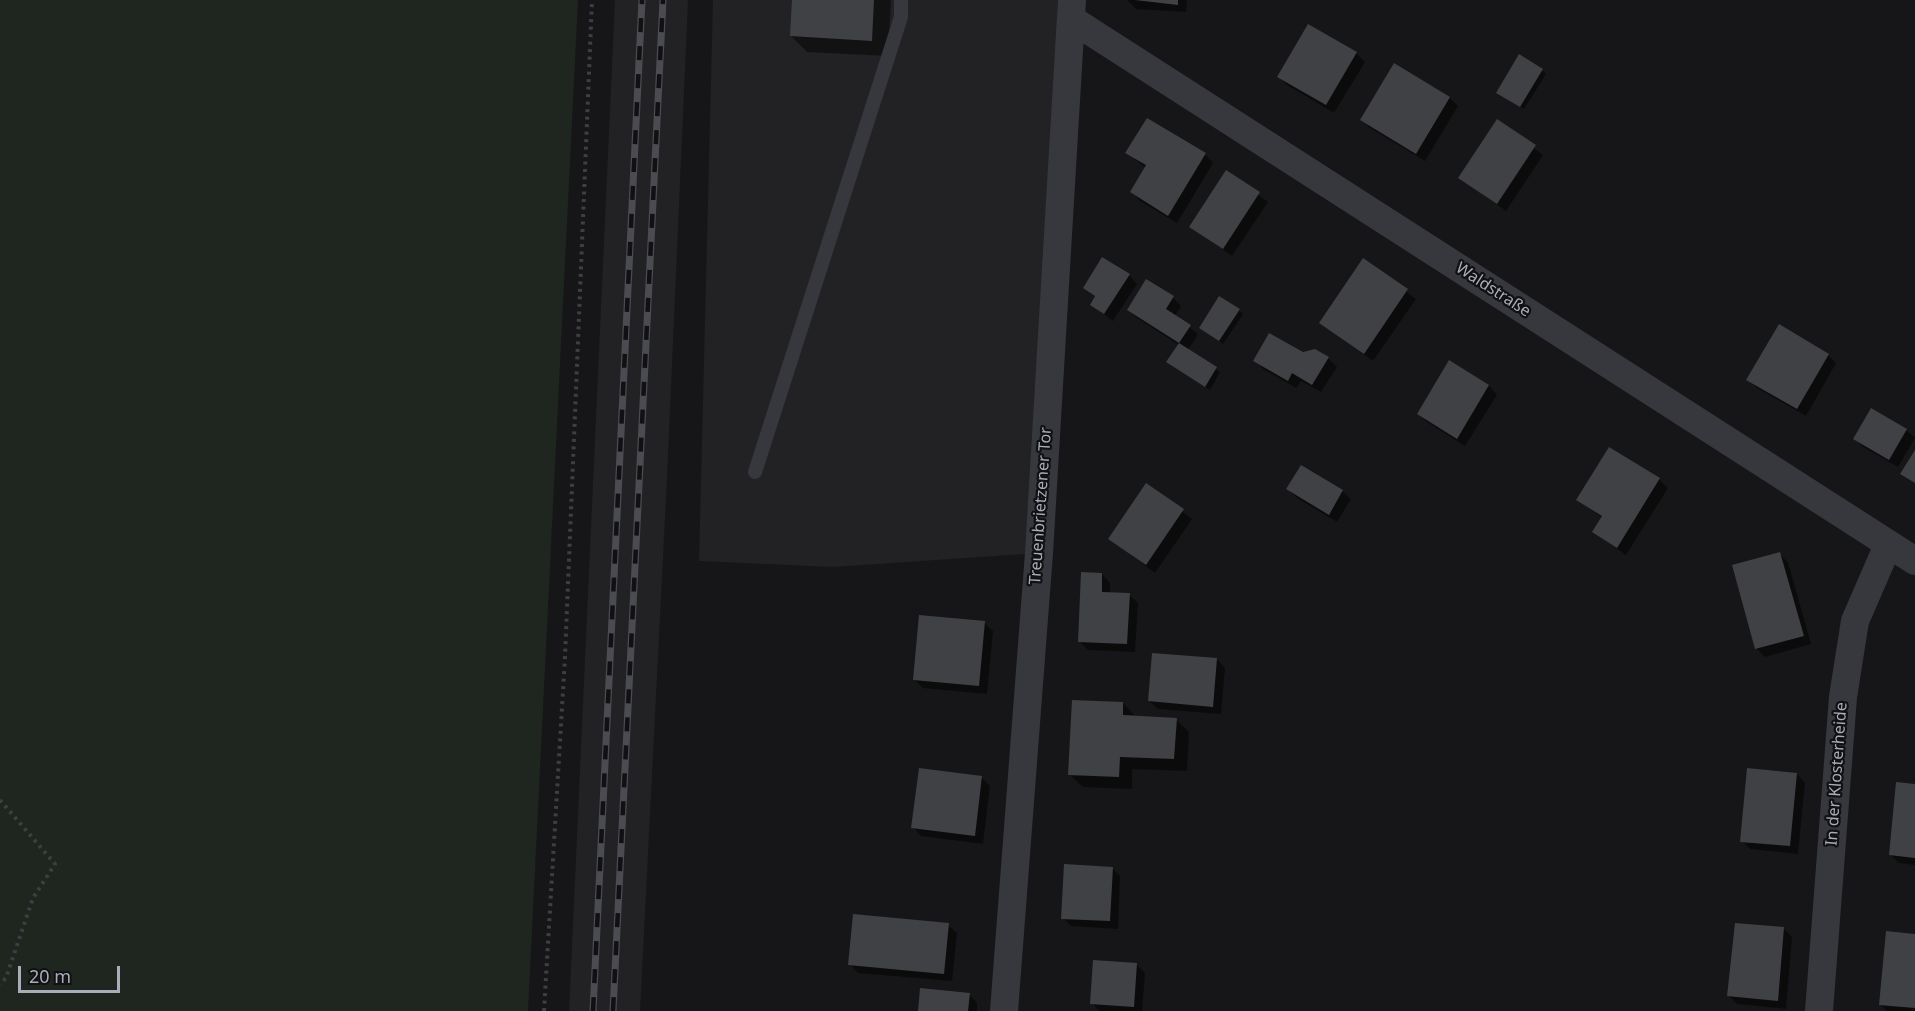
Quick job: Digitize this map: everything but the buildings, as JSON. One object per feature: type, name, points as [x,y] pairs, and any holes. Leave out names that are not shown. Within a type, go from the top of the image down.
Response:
[{"type":"street","name":"Waldstraße","points":[[1072,9],[1915,561]]},
{"type":"street","name":"Treuenbrietzener Tor","points":[[1004,1011],[1039,554],[1072,9]]},
{"type":"street","name":"In der Klosterheide","points":[[1819,1011],[1843,697],[1855,621],[1888,545]]},
{"type":"lane","points":[[755,472],[901,17],[902,0]]},
{"type":"path","points":[[544,1011],[565,657],[592,0]]},
{"type":"path","points":[[0,800],[56,864],[33,898],[6,978],[0,984]]},
{"type":"shaded area","points":[[0,0],[578,0],[528,1011],[0,1011]]},
{"type":"shaded area","points":[[615,0],[688,0],[667,478],[640,1011],[569,1011]]},
{"type":"shaded area","points":[[713,0],[1058,0],[1039,553],[833,567],[699,561]]},
{"type":"railway","points":[[593,1011],[642,0]]},
{"type":"railway","points":[[613,1011],[663,0]]}]
